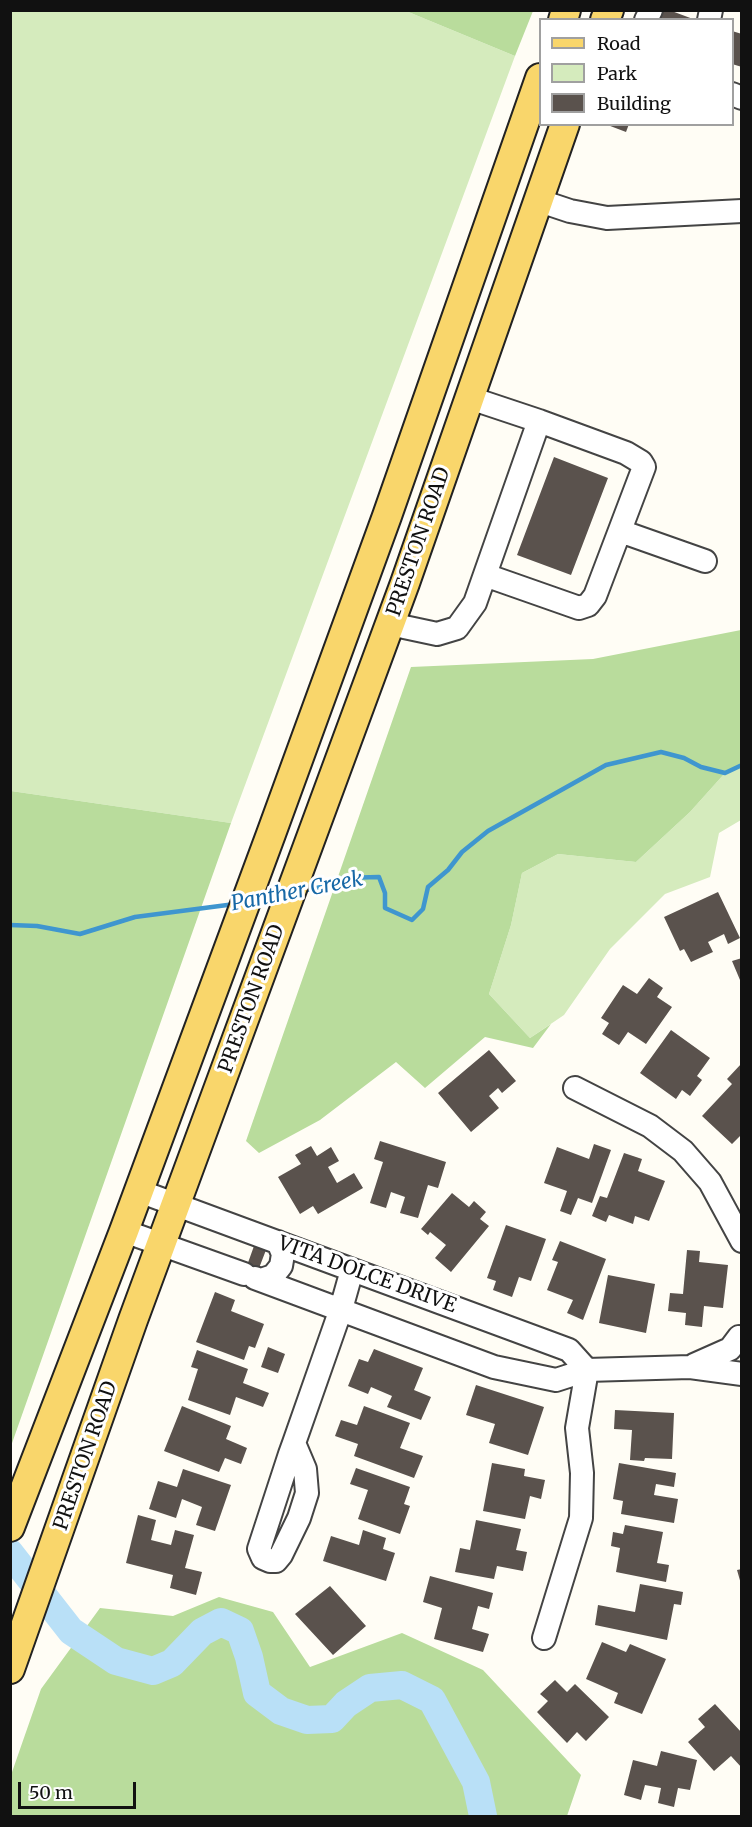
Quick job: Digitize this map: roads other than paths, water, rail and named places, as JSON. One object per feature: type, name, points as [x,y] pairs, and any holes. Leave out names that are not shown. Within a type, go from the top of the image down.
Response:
[{"type":"main road","name":"PRESTON ROAD","points":[[10,1527],[124,1231],[271,834],[539,81]]},
{"type":"main road","name":"PRESTON ROAD","points":[[10,1669],[161,1244],[390,624],[564,126]]},
{"type":"main road","points":[[432,385],[470,398]]},
{"type":"street","points":[[537,200],[607,218],[741,211]]},
{"type":"street","points":[[470,398],[626,453],[641,462],[644,467],[596,596],[588,605],[579,608],[485,575]]},
{"type":"street","points":[[390,624],[437,634],[457,628],[475,603],[540,421]]},
{"type":"street","points":[[620,531],[705,561]]},
{"type":"street","points":[[575,1088],[650,1126],[683,1151],[710,1182],[741,1241]]},
{"type":"street","name":"VITA DOLCE DRIVE","points":[[139,1191],[569,1350],[587,1370]]},
{"type":"street","name":"VITA DOLCE DRIVE","points":[[124,1231],[494,1367],[556,1380],[587,1370],[690,1367],[741,1374]]},
{"type":"street","points":[[254,1277],[273,1276],[281,1266],[283,1254],[278,1242]]},
{"type":"street","points":[[294,1443],[341,1309],[352,1270]]},
{"type":"street","points":[[740,1334],[738,1347],[741,1368]]},
{"type":"street","name":"VITA DOLCE DRIVE","points":[[690,1367],[730,1349],[740,1334]]},
{"type":"street","points":[[544,1638],[581,1518],[582,1473],[577,1428],[587,1370]]},
{"type":"waterway","name":"Panther Creek","points":[[302,891],[326,886],[342,878],[379,877],[385,893],[385,908],[412,920],[423,909],[428,887],[448,870],[462,852],[488,831],[606,765],[661,752],[725,773],[742,765]]},
{"type":"waterway","name":"Panther Creek","points":[[258,899],[279,895]]},
{"type":"waterway","name":"Panther Creek","points":[[10,925],[37,926],[80,934],[135,917],[235,904]]},
{"type":"waterway","name":"Panther Creek","points":[[10,1553],[71,1631],[116,1661],[153,1671],[172,1663],[202,1632],[221,1622],[240,1631],[249,1657],[257,1693],[281,1711],[307,1720],[332,1719],[346,1704],[370,1688],[402,1685],[432,1700],[476,1782],[483,1816]]}]
